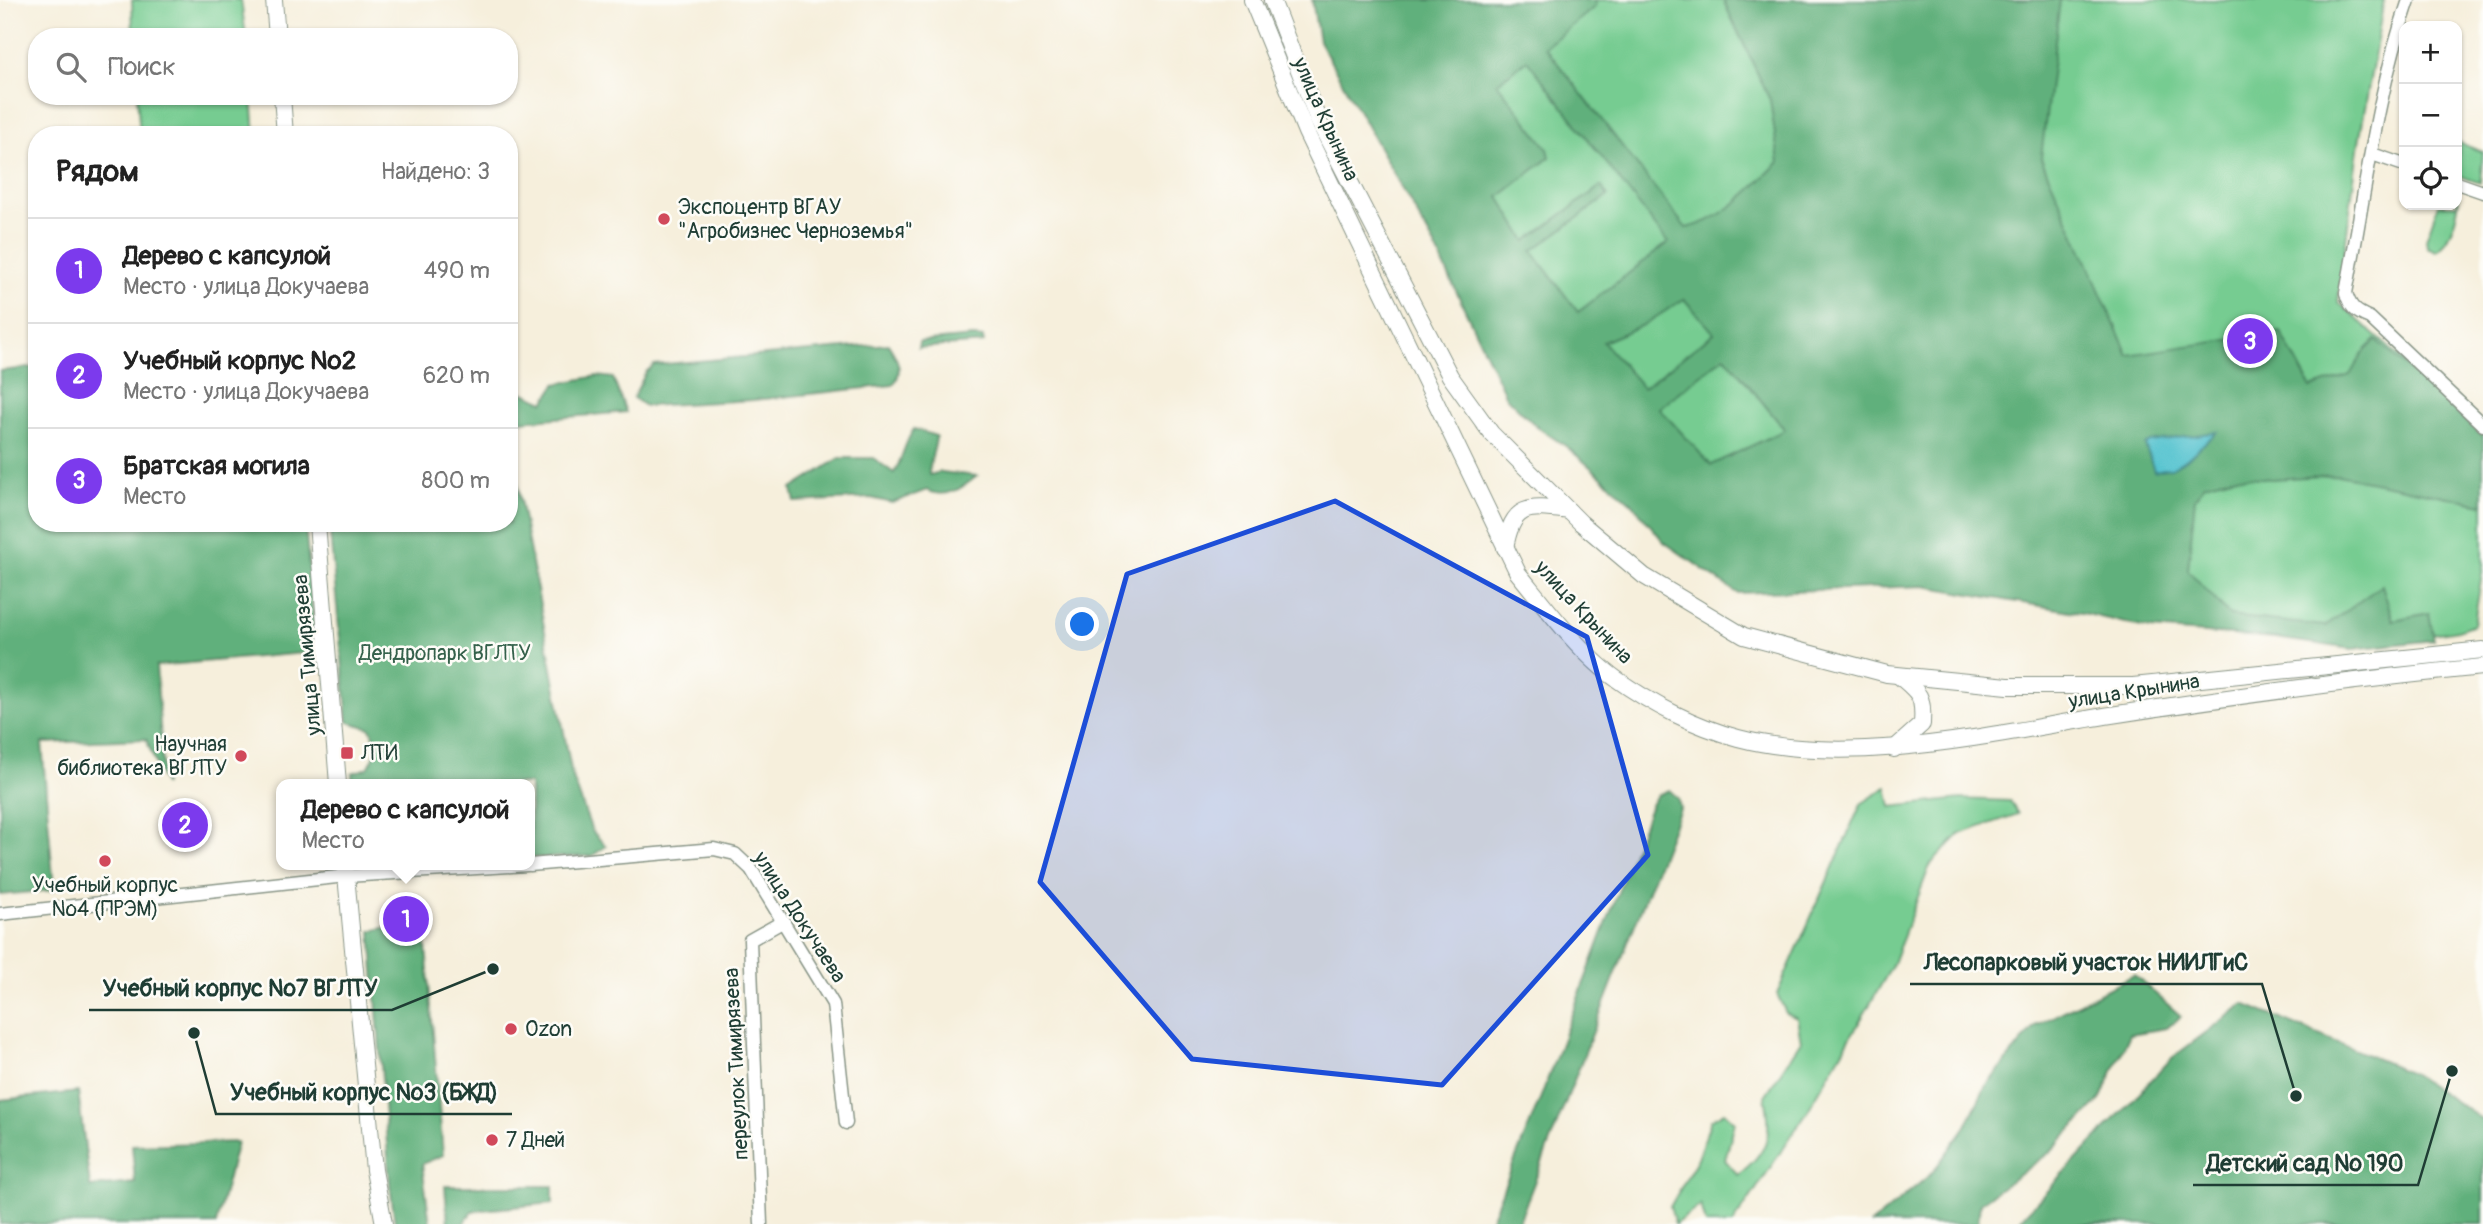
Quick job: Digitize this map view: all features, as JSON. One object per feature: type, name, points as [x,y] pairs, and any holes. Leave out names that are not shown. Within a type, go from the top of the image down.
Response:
[{"type":"main road","points":[[274,0],[276,28]]},
{"type":"main road","name":"улица Крынина","points":[[1252,0],[1306,132],[1518,573],[1558,621],[1614,678],[1683,718],[1739,738],[1794,747],[1894,749],[2323,683],[2483,667]]},
{"type":"main road","name":"улица Крынина","points":[[1272,0],[1319,122],[1450,376],[1491,433],[1569,511],[1644,576],[1744,636],[1897,675],[2008,687],[2133,686],[2483,649]]},
{"type":"main road","points":[[283,105],[284,126]]},
{"type":"main road","points":[[1505,548],[1510,524],[1521,510],[1539,507],[1569,511]]},
{"type":"main road","name":"улица Тимирязева","points":[[318,532],[338,779]]},
{"type":"main road","points":[[1894,749],[1922,724],[1923,703],[1915,690],[1897,675]]},
{"type":"main road","points":[[345,870],[374,1170],[384,1224]]},
{"type":"street","points":[[2409,0],[2395,40],[2346,293],[2349,305],[2357,313],[2370,318],[2483,425]]},
{"type":"street","points":[[2372,154],[2399,163]]},
{"type":"street","points":[[2462,185],[2483,192]]},
{"type":"street","name":"улица Докучаева","points":[[535,864],[714,849],[736,854],[751,869],[833,1004],[846,1123]]},
{"type":"street","name":"улица Докучаева","points":[[0,914],[345,870]]},
{"type":"street","name":"переулок Тимирязева","points":[[761,1224],[750,940],[784,921]]},
{"type":"highlighted area","points":[[1335,501],[1587,637],[1648,855],[1442,1085],[1192,1059],[1040,882],[1127,574]]},
{"type":"green space","points":[[132,0],[241,0],[245,28],[133,28]]},
{"type":"green space","points":[[1312,0],[1596,0],[1595,7],[1545,47],[1686,228],[1725,211],[1779,162],[1770,100],[1723,0],[2060,0],[2041,158],[2128,355],[2281,332],[2311,388],[2350,375],[2362,354],[2376,340],[2483,436],[2483,504],[2338,475],[2272,479],[2236,476],[2205,484],[2195,498],[2188,570],[2230,616],[2325,626],[2382,585],[2393,620],[2429,613],[2434,640],[2352,649],[2275,638],[2150,629],[2087,614],[1924,586],[1737,593],[1664,542],[1632,503],[1567,447],[1537,427],[1506,397],[1435,246],[1319,41]],"holes":[[[1527,60],[1668,243],[1578,312],[1532,251],[1608,196],[1601,186],[1526,241],[1499,197],[1550,157],[1548,149],[1497,83]],[[1684,299],[1714,333],[1643,388],[1603,342],[1645,324]],[[1725,356],[1785,430],[1711,465],[1659,408]]]},
{"type":"green space","points":[[1320,0],[2384,0],[2358,148],[2338,302],[2483,431],[2483,566],[2474,624],[2458,630],[2389,641],[1900,581],[1741,589]]},
{"type":"green space","points":[[138,105],[253,105],[254,126],[139,126]]},
{"type":"green space","points":[[2462,144],[2483,152],[2480,183],[2462,177]]},
{"type":"green space","points":[[2436,210],[2457,210],[2454,224],[2441,247],[2436,251],[2427,247],[2426,239]]},
{"type":"green space","points":[[983,338],[984,343],[918,348],[919,342]]},
{"type":"green space","points":[[888,344],[899,369],[893,385],[754,400],[645,406],[633,398],[646,372],[654,365]]},
{"type":"green space","points":[[28,368],[28,532],[306,532],[316,652],[156,666],[164,785],[146,739],[42,743],[54,890],[0,895],[0,371]]},
{"type":"green space","points":[[597,376],[613,378],[626,412],[518,421],[518,390],[544,402],[556,384]]},
{"type":"green space","points":[[914,429],[936,436],[929,475],[941,472],[977,476],[954,491],[940,494],[927,490],[892,503],[871,498],[795,502],[792,489],[840,458],[873,458],[894,473]]},
{"type":"green space","name":"Дендропарк ВГЛТУ","points":[[518,489],[572,775],[592,831],[606,846],[592,856],[535,858],[535,779],[352,779],[352,773],[368,768],[374,757],[376,744],[370,728],[348,722],[330,532],[518,532]]},
{"type":"green space","points":[[1887,787],[1891,807],[1961,799],[2010,801],[2018,814],[1960,834],[1930,865],[1892,966],[1807,1112],[1733,1224],[1706,1224],[1701,1205],[1675,1224],[1670,1207],[1698,1158],[1711,1120],[1724,1112],[1735,1122],[1725,1160],[1738,1175],[1757,1158],[1766,1141],[1768,1121],[1765,1096],[1801,1041],[1797,1018],[1786,1013],[1777,994],[1861,804]]},
{"type":"green space","points":[[1669,790],[1678,798],[1680,809],[1518,1224],[1489,1224],[1540,1099],[1651,805],[1657,795]]},
{"type":"green space","points":[[400,924],[425,934],[443,1155],[422,1164],[430,1224],[395,1224],[390,1185],[371,931]]},
{"type":"green space","points":[[2134,975],[2181,1016],[2167,1028],[2130,1034],[2100,1100],[2049,1153],[1980,1203],[1978,1224],[1871,1224],[1932,1173],[1966,1126],[1985,1087],[2035,1026]]},
{"type":"green space","points":[[2244,1004],[2411,1073],[2483,1120],[2483,1224],[2016,1224],[2172,1058]]},
{"type":"green space","points":[[78,1092],[90,1187],[135,1183],[132,1145],[237,1142],[216,1224],[0,1224],[0,1100]]},
{"type":"green space","points":[[445,1186],[553,1186],[553,1203],[472,1211],[464,1224],[448,1224]]},
{"type":"water","points":[[2217,432],[2187,459],[2171,468],[2154,471],[2145,445]]},
{"type":"place","name":"Экспоцентр ВГАУ \"Агробизнес Черноземья\"","points":[[664,219]]},
{"type":"place","name":"Братская могила","points":[[2250,341]]},
{"type":"place","name":"ЛТИ","points":[[347,753]]},
{"type":"place","name":"Научная библиотека ВГЛТУ","points":[[241,756]]},
{"type":"place","name":"Учебный корпус №2","points":[[185,825]]},
{"type":"place","name":"Учебный корпус №4 (ПРЭМ)","points":[[105,861]]},
{"type":"place","name":"Дерево с капсулой","points":[[406,919]]},
{"type":"place","name":"Учебный корпус №7 ВГЛТУ","points":[[493,969]]},
{"type":"place","name":"Ozon","points":[[511,1029]]},
{"type":"place","name":"Учебный корпус №3 (БЖД)","points":[[194,1033]]},
{"type":"place","name":"Детский сад № 190","points":[[2452,1071]]},
{"type":"place","name":"Лесопарковый участок НИИЛГиС","points":[[2296,1096]]},
{"type":"place","name":"7 Дней","points":[[492,1140]]}]
